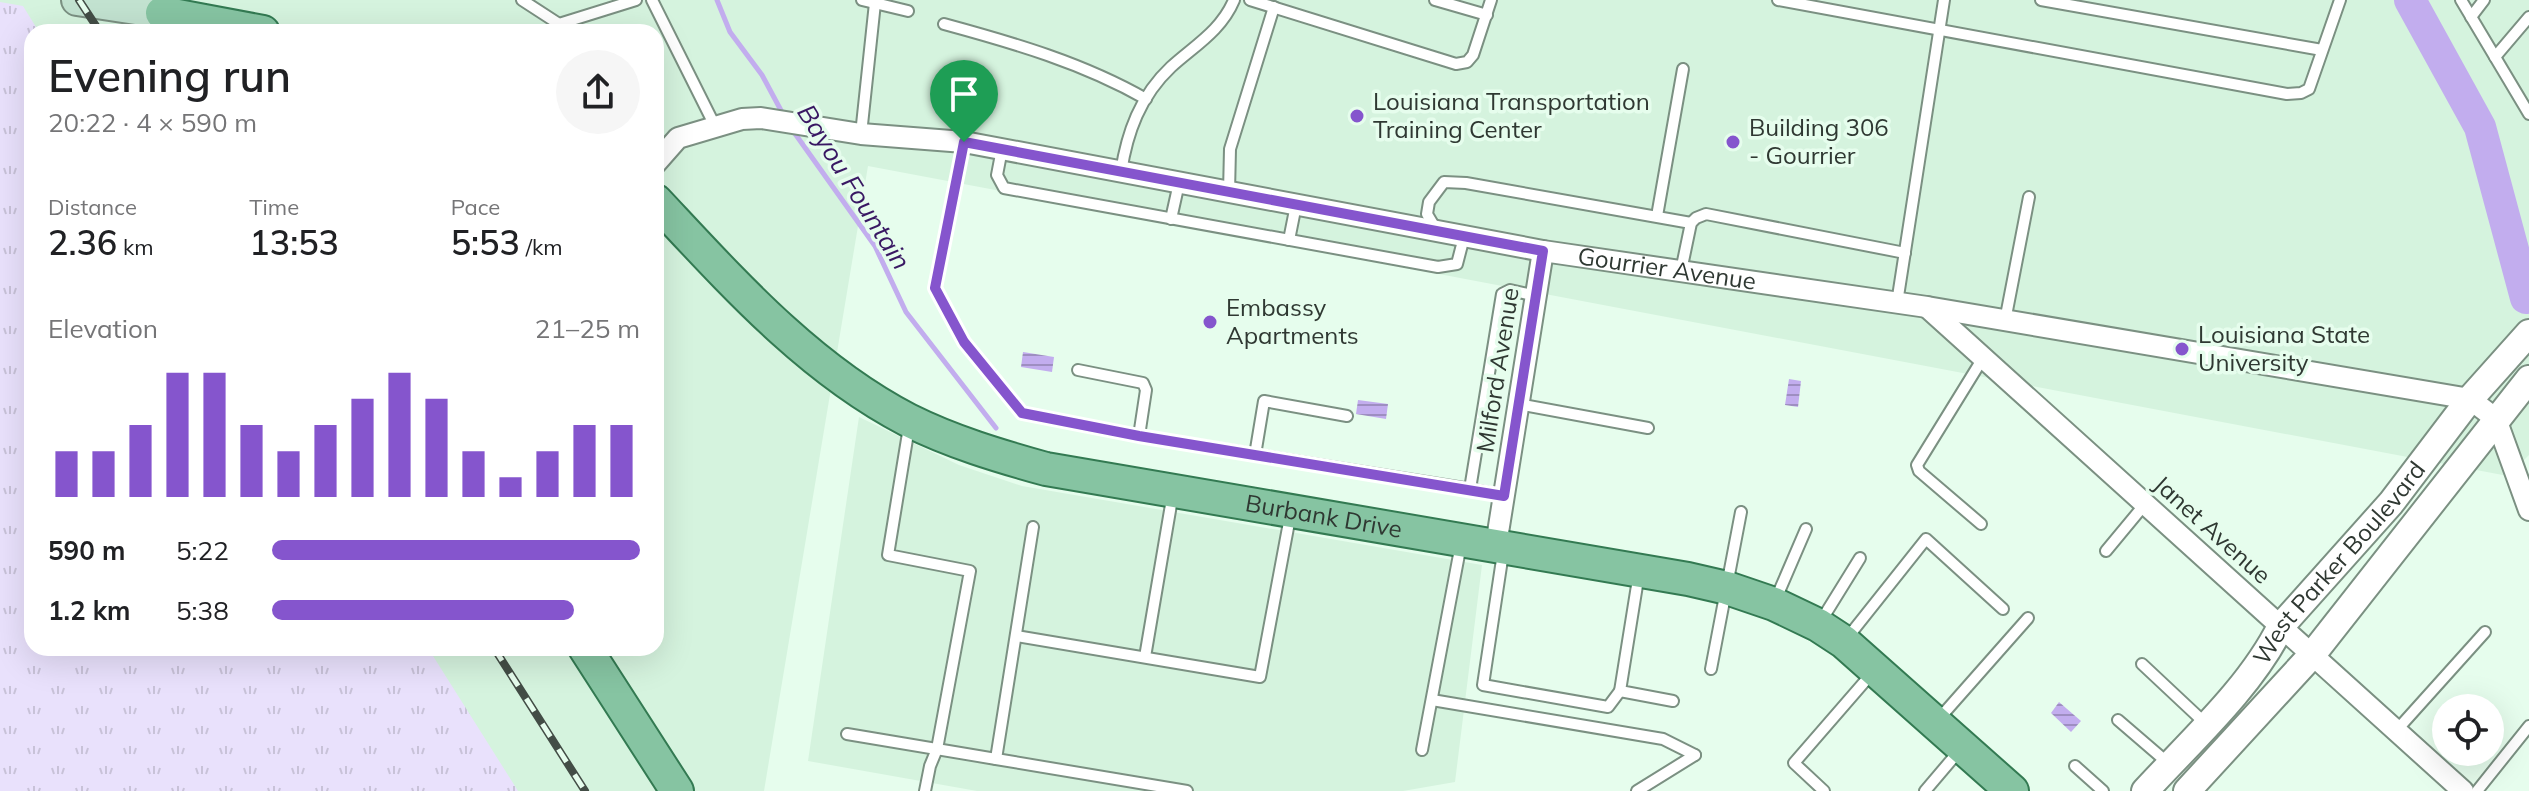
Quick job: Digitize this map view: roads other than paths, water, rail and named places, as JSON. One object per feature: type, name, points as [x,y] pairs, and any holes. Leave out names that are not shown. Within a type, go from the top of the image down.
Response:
[{"type":"main road","points":[[77,0],[164,15],[220,19]]},
{"type":"main road","name":"Burbank Drive","points":[[664,209],[757,308],[842,379],[910,421],[960,442],[1046,469],[1462,539],[1727,588],[1774,604],[1831,634],[1876,669],[2012,791]]},
{"type":"main road","points":[[590,656],[677,791]]},
{"type":"street","name":"Gourrier Avenue","points":[[664,154],[678,138],[742,119],[761,118],[853,132],[964,142],[1543,251],[1927,307],[2470,399],[2496,419]]},
{"type":"street","name":"Milford Avenue","points":[[1500,546],[1504,496],[1543,251]]},
{"type":"street","name":"Janet Avenue","points":[[1927,307],[2396,731],[2453,788]]},
{"type":"street","name":"West Parker Boulevard","points":[[2145,791],[2241,686],[2272,645],[2281,626],[2391,503],[2470,399],[2529,333]]},
{"type":"street","name":"West Parker Boulevard","points":[[2187,791],[2312,655],[2529,379]]},
{"type":"street","points":[[2496,419],[2529,510]]},
{"type":"lane","points":[[522,0],[559,24],[636,0]]},
{"type":"lane","points":[[652,0],[715,126]]},
{"type":"lane","points":[[862,0],[908,11]]},
{"type":"lane","points":[[1121,172],[1129,131],[1146,99],[1170,68],[1210,36],[1234,0]]},
{"type":"lane","points":[[1250,0],[1456,64],[1467,62],[1473,55],[1491,0]]},
{"type":"lane","points":[[1435,0],[1487,15]]},
{"type":"lane","points":[[1778,0],[2287,94],[2309,89],[2337,0]]},
{"type":"lane","points":[[1897,303],[1944,0]]},
{"type":"lane","points":[[2041,0],[2322,50]]},
{"type":"lane","points":[[2461,0],[2529,114]]},
{"type":"lane","points":[[2471,17],[2484,0]]},
{"type":"lane","points":[[853,132],[875,3]]},
{"type":"lane","points":[[1229,192],[1230,149],[1274,7]]},
{"type":"lane","points":[[2495,57],[2529,17]]},
{"type":"lane","points":[[944,24],[1019,44],[1113,80],[1146,99]]},
{"type":"lane","points":[[1657,216],[1683,69]]},
{"type":"lane","points":[[2521,101],[2529,92]]},
{"type":"lane","points":[[964,142],[935,288],[964,342],[1022,413],[1139,436],[1504,496]]},
{"type":"lane","points":[[1002,149],[997,175],[1004,188],[1438,267],[1457,264],[1464,237]]},
{"type":"lane","points":[[1438,233],[1427,214],[1429,202],[1444,182],[1466,183],[1691,223]]},
{"type":"lane","points":[[1171,219],[1179,183]]},
{"type":"lane","points":[[2005,321],[2029,197]]},
{"type":"lane","points":[[1289,240],[1296,205]]},
{"type":"lane","points":[[1681,271],[1691,223],[1706,214],[1905,253]]},
{"type":"lane","points":[[1470,489],[1502,294],[1510,290],[1536,296]]},
{"type":"lane","points":[[1981,524],[1919,471],[1917,465],[1983,358]]},
{"type":"lane","points":[[1078,370],[1143,383],[1146,390],[1139,436]]},
{"type":"lane","points":[[1255,455],[1264,401],[1347,416]]},
{"type":"lane","points":[[1518,404],[1648,428]]},
{"type":"lane","points":[[910,421],[888,555],[970,571],[937,749],[925,791]]},
{"type":"lane","points":[[1145,657],[1174,491]]},
{"type":"lane","points":[[2106,551],[2145,504]]},
{"type":"lane","points":[[1016,636],[1260,677],[1291,511]]},
{"type":"lane","points":[[1711,669],[1741,512]]},
{"type":"lane","points":[[996,759],[1033,527]]},
{"type":"lane","points":[[1774,604],[1806,529]]},
{"type":"lane","points":[[1422,750],[1462,539]]},
{"type":"lane","points":[[1831,634],[1926,539],[2003,609]]},
{"type":"lane","points":[[1500,546],[1483,685],[1608,707],[1620,691],[1639,571]]},
{"type":"lane","points":[[1831,634],[1860,558]]},
{"type":"lane","points":[[1936,723],[2028,618]]},
{"type":"lane","points":[[2396,731],[2485,632]]},
{"type":"lane","points":[[2142,664],[2206,724]]},
{"type":"lane","points":[[1824,791],[1794,763],[1876,669]]},
{"type":"lane","points":[[1620,691],[1673,701]]},
{"type":"lane","points":[[1432,700],[1663,739],[1695,755],[1637,791]]},
{"type":"lane","points":[[2118,720],[2169,765]]},
{"type":"lane","points":[[2477,791],[2529,726]]},
{"type":"lane","points":[[847,734],[1187,791]]},
{"type":"lane","points":[[1925,791],[1963,747]]},
{"type":"lane","points":[[2075,766],[2103,791]]},
{"type":"waterway","name":"Bayou Fountain","points":[[717,0],[730,32],[762,75],[784,116]]},
{"type":"waterway","points":[[2410,0],[2480,127],[2526,298]]},
{"type":"waterway","name":"Bayou Fountain","points":[[791,128],[875,246],[906,312],[996,428]]},
{"type":"railway","points":[[79,0],[95,24]]},
{"type":"railway","points":[[499,656],[585,791]]},
{"type":"place","name":"Louisiana Transportation Training Center","points":[[1357,116]]},
{"type":"place","name":"Building 306 - Gourrier","points":[[1733,142]]},
{"type":"place","name":"Embassy Apartments","points":[[1210,322]]},
{"type":"place","name":"Louisiana State University","points":[[2182,349]]}]
